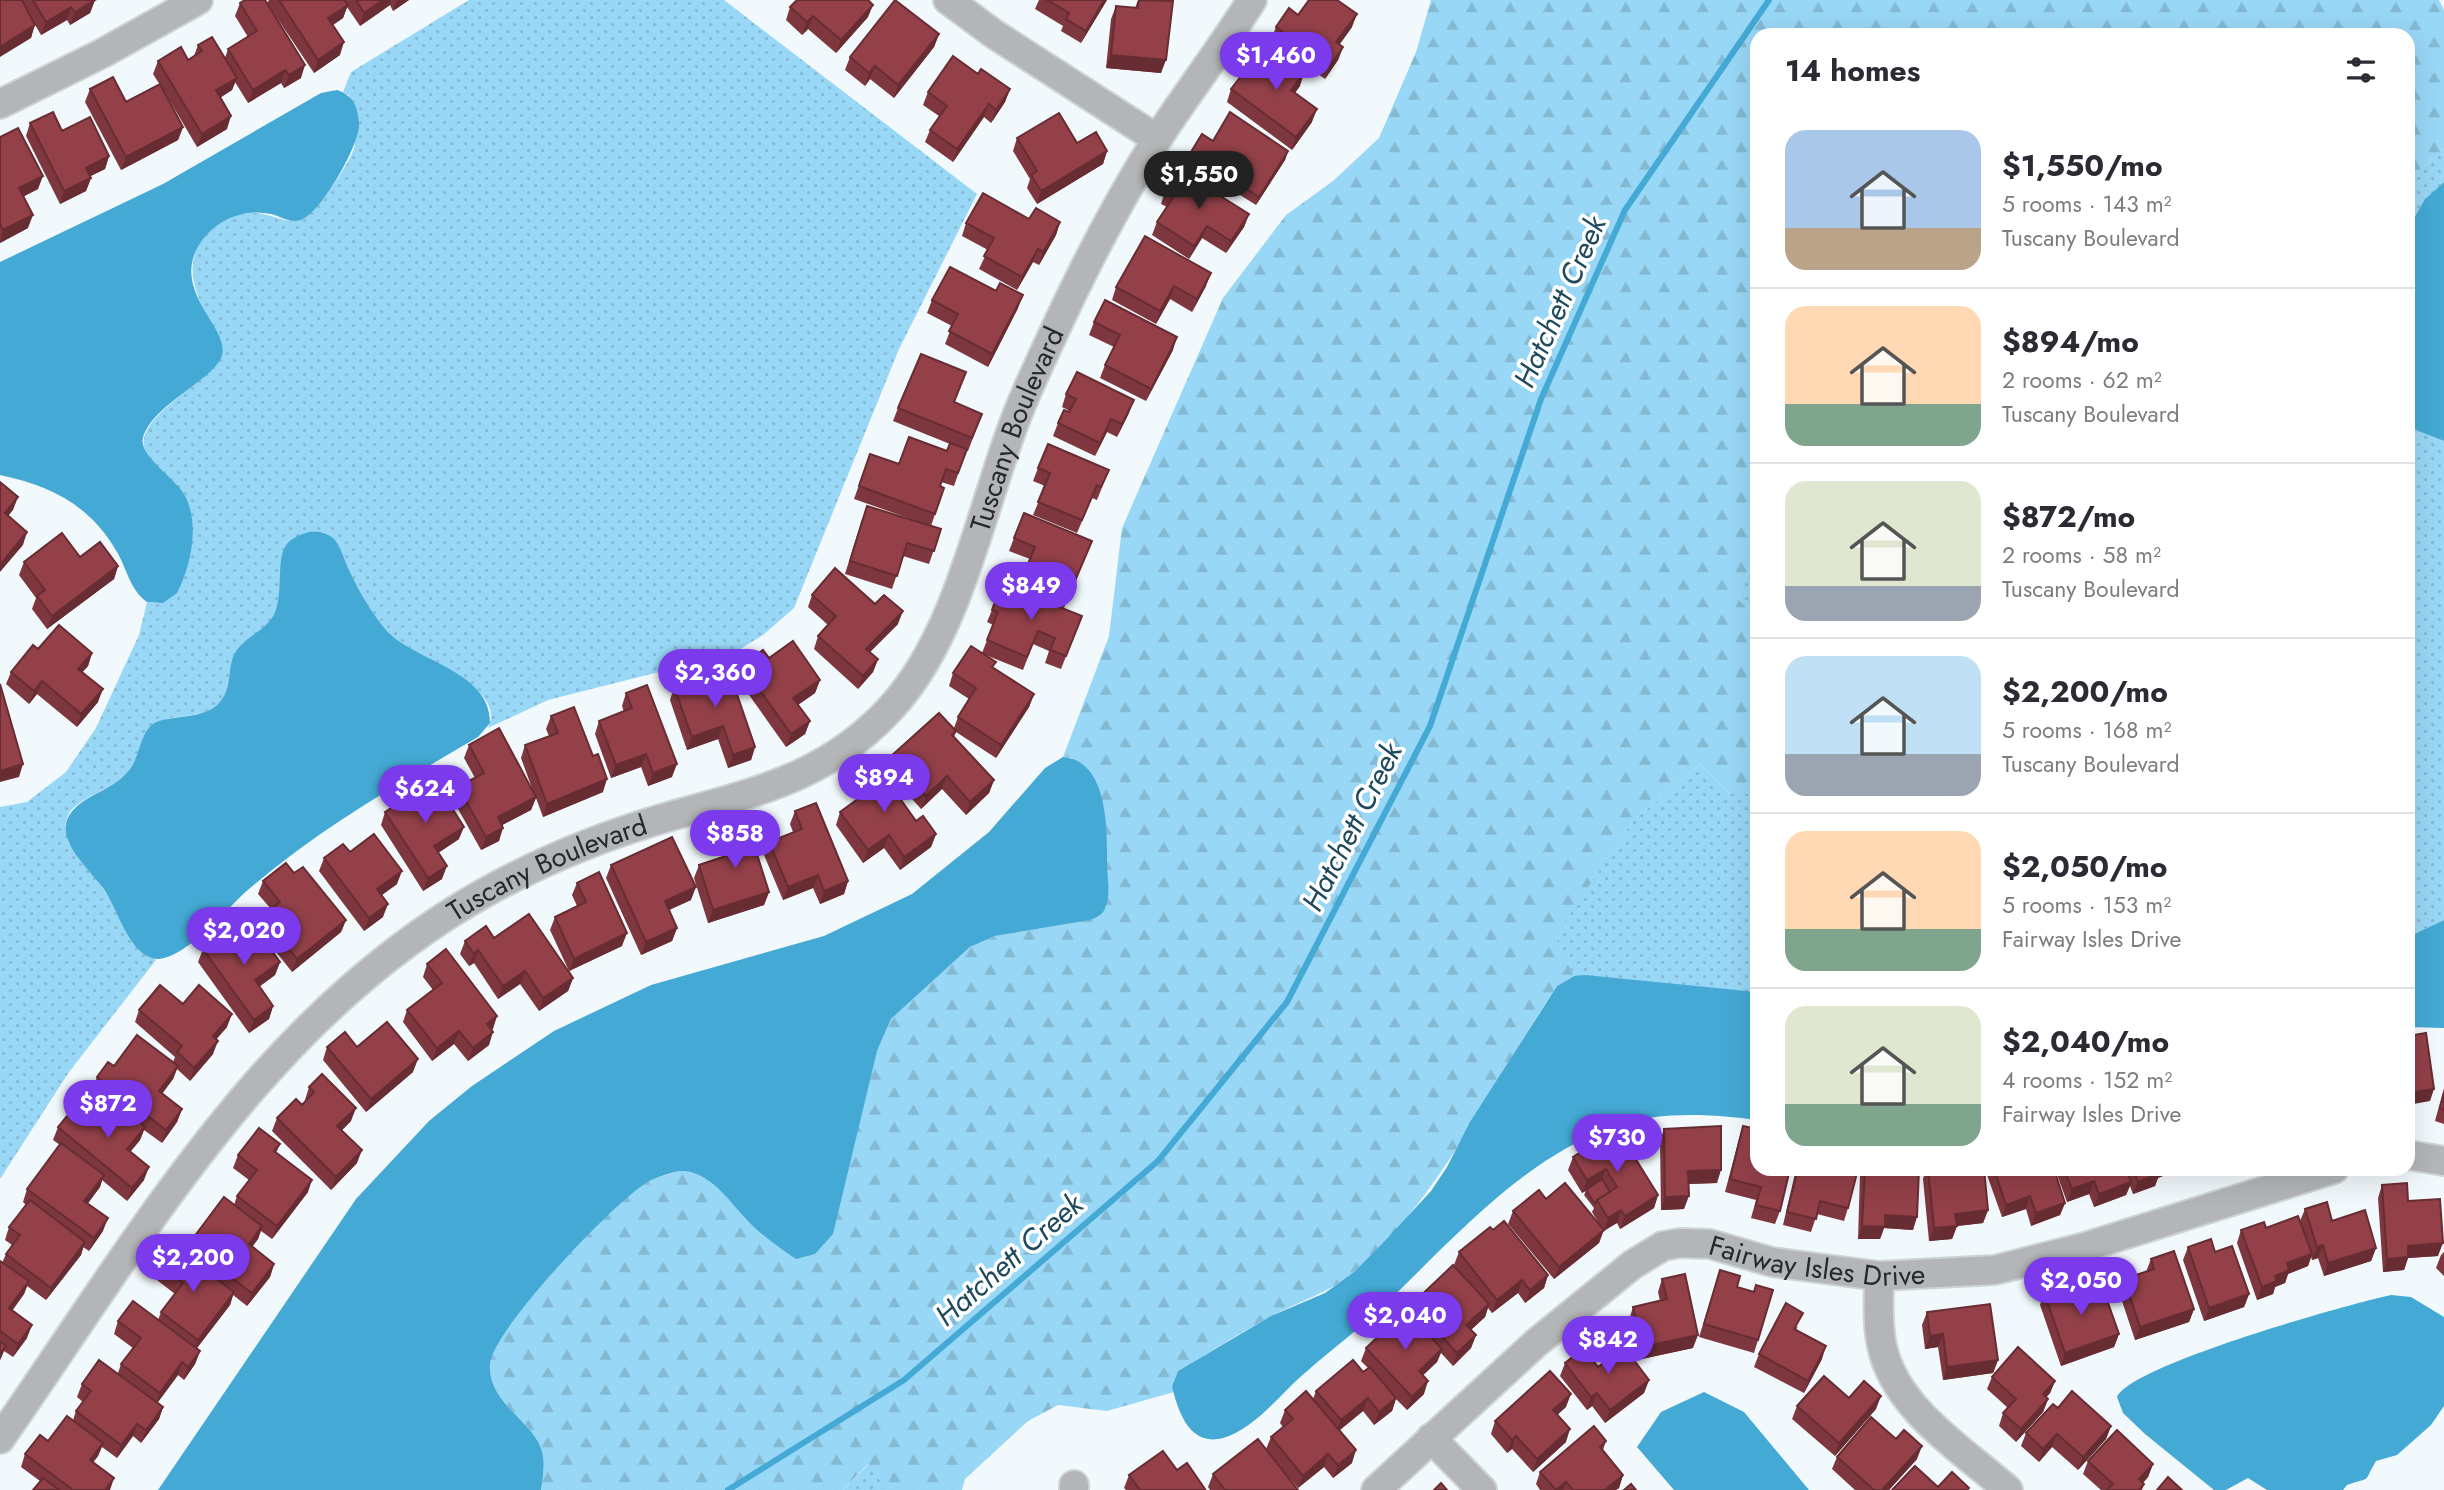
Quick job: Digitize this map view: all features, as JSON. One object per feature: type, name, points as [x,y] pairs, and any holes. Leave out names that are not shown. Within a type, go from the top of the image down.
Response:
[{"type":"street","points":[[0,104],[103,53],[198,0]]},
{"type":"street","points":[[948,0],[994,34],[1157,139]]},
{"type":"street","name":"Tuscany Boulevard","points":[[0,1438],[238,1101],[304,1029],[375,967],[451,912],[533,867],[618,833],[753,795],[809,771],[838,755],[892,708],[915,678],[937,642],[953,604],[987,497],[1025,395],[1076,284],[1157,139],[1252,0]]},
{"type":"street","points":[[2415,1156],[2444,1161]]},
{"type":"street","name":"Fairway Isles Drive","points":[[1376,1490],[1567,1317],[1647,1254],[1663,1246],[1680,1243],[1710,1244],[1772,1262],[1879,1276],[1964,1274],[2013,1267],[2311,1176]]},
{"type":"street","points":[[1879,1276],[1880,1337],[1896,1383],[1922,1414],[2008,1490]]},
{"type":"street","points":[[1431,1438],[1482,1490]]},
{"type":"green space","points":[[469,0],[724,0],[977,194],[899,349],[794,608],[763,635],[734,653],[548,700],[488,728],[491,714],[486,701],[476,689],[446,668],[404,645],[379,622],[360,592],[339,547],[329,535],[323,532],[282,569],[280,593],[273,616],[237,653],[225,693],[219,703],[205,712],[166,719],[153,726],[144,737],[129,770],[115,782],[82,801],[69,813],[65,824],[68,842],[109,897],[135,945],[156,960],[69,1072],[0,1179],[0,807],[27,802],[66,772],[96,728],[139,635],[147,602],[167,600],[179,587],[185,574],[144,446],[145,435],[151,424],[200,379],[221,340],[199,299],[193,271],[194,256],[211,230],[234,216],[256,213],[295,221],[301,220],[315,209],[346,165],[354,148],[355,129],[349,95],[343,92],[351,72]]},
{"type":"green space","points":[[1431,0],[2439,0],[2444,10],[2444,149],[2415,174],[2415,28],[1750,28],[1750,571],[1738,599],[1750,609],[1750,794],[1730,794],[1700,764],[1633,821],[1555,936],[1574,976],[1557,986],[1462,1140],[1413,1210],[1385,1242],[1344,1279],[1258,1323],[1178,1371],[1172,1385],[1174,1392],[1107,1411],[1058,1405],[1028,1421],[965,1479],[962,1490],[887,1490],[868,1464],[843,1490],[541,1490],[544,1464],[541,1448],[536,1438],[495,1388],[490,1363],[512,1322],[586,1236],[634,1191],[650,1180],[681,1171],[702,1175],[729,1199],[751,1224],[877,1051],[891,1019],[970,947],[995,936],[1085,921],[1098,917],[1106,907],[1107,850],[1101,796],[1072,758],[1063,757],[1109,636],[1122,528],[1223,298],[1286,215],[1333,181],[1379,138],[1416,52]]},
{"type":"green space","points":[[2444,149],[2444,182],[2425,199],[2415,216],[2415,174]]},
{"type":"green space","points":[[2415,430],[2444,441],[2444,920],[2415,934]]},
{"type":"green space","points":[[1750,571],[1749,610],[1738,599]]},
{"type":"green space","points":[[1700,764],[1730,794],[1750,794],[1750,991],[1574,976],[1554,936],[1633,821]]},
{"type":"green space","points":[[869,1464],[887,1490],[843,1490]]},
{"type":"shaded area","points":[[337,90],[351,98],[356,107],[358,133],[347,161],[319,205],[309,215],[297,221],[271,214],[241,214],[223,222],[207,234],[193,259],[191,276],[195,291],[217,332],[222,344],[222,355],[208,374],[158,414],[143,438],[146,452],[185,496],[190,507],[193,532],[190,558],[177,593],[163,603],[147,602],[133,585],[106,536],[82,510],[68,500],[36,485],[0,475],[0,262],[163,184],[321,93]]},
{"type":"shaded area","points":[[2444,182],[2444,441],[2415,430],[2415,216],[2425,199]]},
{"type":"shaded area","points":[[309,532],[322,532],[334,539],[362,595],[387,631],[400,642],[465,679],[478,691],[487,705],[490,723],[478,737],[360,808],[303,846],[249,889],[187,946],[160,959],[149,957],[134,945],[103,888],[68,841],[68,818],[76,807],[126,774],[134,763],[144,735],[153,724],[196,715],[220,702],[227,689],[235,653],[244,642],[267,624],[275,612],[282,555],[286,546],[294,538]]},
{"type":"shaded area","points":[[1063,757],[1078,762],[1090,771],[1103,801],[1108,887],[1107,902],[1101,915],[1085,921],[995,936],[970,947],[891,1019],[877,1051],[833,1234],[815,1254],[796,1259],[754,1227],[715,1185],[685,1171],[649,1181],[611,1212],[585,1238],[533,1295],[496,1347],[490,1364],[495,1389],[529,1429],[541,1448],[544,1464],[541,1490],[158,1490],[356,1199],[429,1121],[472,1086],[554,1031],[651,985],[824,936],[912,894],[989,832],[1045,768]]},
{"type":"shaded area","points":[[2444,920],[2444,1028],[2415,1027],[2415,934]]},
{"type":"shaded area","points":[[1574,976],[1750,991],[1750,1119],[1704,1115],[1632,1121],[1581,1141],[1549,1159],[1490,1204],[1373,1315],[1306,1372],[1257,1419],[1223,1438],[1202,1437],[1194,1432],[1182,1416],[1172,1386],[1178,1371],[1271,1316],[1325,1293],[1354,1272],[1431,1191],[1447,1167],[1470,1122],[1557,986]]},
{"type":"shaded area","points":[[2391,1295],[2411,1297],[2444,1317],[2444,1406],[2431,1425],[2397,1455],[2376,1461],[2366,1479],[2347,1485],[2343,1490],[2267,1490],[2248,1478],[2226,1490],[2214,1490],[2123,1413],[2117,1397],[2131,1384],[2160,1369],[2244,1337]]},
{"type":"shaded area","points":[[1704,1392],[1744,1412],[1809,1490],[1674,1490],[1637,1447],[1661,1412]]},
{"type":"building","points":[[0,0],[22,0],[35,25],[0,47]]},
{"type":"building","points":[[33,0],[95,0],[75,12],[71,7],[46,22]]},
{"type":"building","points":[[245,0],[265,0],[305,65],[289,75],[285,70],[253,90],[228,49],[257,31],[240,3]]},
{"type":"building","points":[[279,0],[344,0],[348,5],[328,18],[344,42],[318,60]]},
{"type":"building","points":[[356,0],[383,0],[364,13]]},
{"type":"building","points":[[797,0],[868,0],[873,5],[841,40],[813,16],[807,22],[790,7]]},
{"type":"building","points":[[895,0],[939,34],[898,85],[875,66],[869,73],[850,57]]},
{"type":"building","points":[[1047,0],[1104,0],[1086,31],[1066,19],[1069,13]]},
{"type":"building","points":[[1139,0],[1173,1],[1166,60],[1111,55],[1116,6],[1138,8]]},
{"type":"building","points":[[1309,0],[1337,0],[1357,14],[1336,42],[1343,47],[1330,66],[1276,27],[1289,8],[1298,15]]},
{"type":"building","points":[[212,37],[237,78],[216,90],[231,116],[202,134],[158,61],[181,47],[188,60],[202,51],[198,45]]},
{"type":"building","points":[[1269,47],[1304,73],[1291,90],[1317,109],[1296,137],[1231,89],[1246,70],[1250,73]]},
{"type":"building","points":[[953,56],[978,74],[981,69],[1010,89],[996,110],[989,104],[957,149],[930,130],[947,106],[928,92]]},
{"type":"building","points":[[113,77],[126,102],[160,84],[183,127],[126,157],[90,89]]},
{"type":"building","points":[[53,112],[62,131],[90,117],[109,156],[86,168],[91,178],[64,191],[30,123]]},
{"type":"building","points":[[1230,112],[1288,151],[1259,197],[1214,168],[1208,175],[1185,162],[1202,134],[1213,141]]},
{"type":"building","points":[[1059,113],[1077,143],[1096,132],[1107,151],[1041,191],[1031,175],[1037,171],[1017,138]]},
{"type":"building","points":[[18,128],[43,176],[19,188],[33,215],[3,230],[0,224],[0,137]]},
{"type":"building","points":[[1179,170],[1249,214],[1231,241],[1207,226],[1194,246],[1157,222],[1174,196],[1165,191]]},
{"type":"building","points":[[983,193],[1029,219],[1036,208],[1060,222],[1043,252],[1038,249],[1022,277],[984,256],[994,238],[966,223]]},
{"type":"building","points":[[1145,236],[1211,273],[1197,299],[1174,286],[1160,311],[1116,287]]},
{"type":"building","points":[[950,267],[996,291],[1000,283],[1023,295],[992,354],[949,331],[958,314],[932,300]]},
{"type":"building","points":[[1105,300],[1177,337],[1151,389],[1105,365],[1120,335],[1094,322]]},
{"type":"building","points":[[921,354],[966,372],[954,402],[982,414],[972,438],[898,408]]},
{"type":"building","points":[[1077,372],[1134,400],[1122,424],[1111,419],[1100,443],[1058,423],[1064,410],[1069,412],[1076,399],[1066,394]]},
{"type":"building","points":[[909,437],[947,451],[950,443],[967,449],[958,473],[946,469],[940,486],[944,488],[935,514],[859,486],[870,454],[899,464]]},
{"type":"building","points":[[1048,444],[1109,470],[1101,487],[1097,485],[1082,520],[1038,502],[1050,473],[1038,468]]},
{"type":"building","points":[[0,482],[18,497],[5,513],[27,532],[0,565]]},
{"type":"building","points":[[867,506],[941,529],[934,551],[907,543],[897,576],[850,561]]},
{"type":"building","points":[[1024,513],[1092,541],[1069,595],[1023,576],[1035,547],[1014,538]]},
{"type":"building","points":[[62,533],[80,557],[100,542],[118,566],[52,616],[37,596],[45,590],[24,562]]},
{"type":"building","points":[[835,568],[875,604],[884,595],[903,611],[866,649],[878,659],[863,676],[818,636],[836,616],[812,595]]},
{"type":"building","points":[[1002,584],[1082,616],[1066,656],[1050,650],[1055,638],[1038,631],[1027,657],[987,640],[998,612],[992,610]]},
{"type":"building","points":[[59,625],[92,653],[78,669],[103,689],[81,714],[42,681],[34,691],[11,672],[33,645],[38,649]]},
{"type":"building","points":[[793,641],[820,680],[793,698],[810,721],[791,734],[742,665],[763,650],[769,658]]},
{"type":"building","points":[[971,646],[996,662],[992,667],[1034,694],[1001,745],[958,717],[976,688],[953,673]]},
{"type":"building","points":[[728,668],[755,747],[733,755],[723,726],[692,737],[674,687]]},
{"type":"building","points":[[0,684],[23,764],[0,771]]},
{"type":"building","points":[[647,685],[677,764],[653,773],[646,754],[616,765],[599,721],[632,708],[626,693]]},
{"type":"building","points":[[574,707],[593,756],[598,754],[607,779],[547,804],[525,745],[558,733],[551,716]]},
{"type":"building","points":[[939,713],[956,731],[952,735],[994,780],[970,802],[947,776],[926,796],[890,757]]},
{"type":"building","points":[[499,728],[536,797],[498,817],[503,828],[486,837],[458,787],[484,773],[469,745]]},
{"type":"building","points":[[872,759],[916,821],[923,816],[936,834],[904,857],[889,835],[868,850],[840,812],[866,793],[852,773]]},
{"type":"building","points":[[434,780],[464,827],[434,846],[447,866],[428,878],[385,812]]},
{"type":"building","points":[[816,803],[848,881],[824,891],[818,875],[788,887],[769,842],[802,829],[795,811]]},
{"type":"building","points":[[746,820],[769,892],[713,910],[699,865],[732,854],[723,827]]},
{"type":"building","points":[[374,834],[402,871],[377,889],[388,904],[369,918],[324,858],[343,844],[350,852]]},
{"type":"building","points":[[672,837],[696,887],[665,901],[677,928],[646,942],[611,865]]},
{"type":"building","points":[[286,863],[294,873],[303,867],[346,920],[297,959],[263,916],[280,902],[263,881]]},
{"type":"building","points":[[599,872],[627,933],[574,959],[555,917],[586,902],[577,883]]},
{"type":"building","points":[[529,914],[573,978],[543,998],[525,971],[503,986],[478,950],[474,954],[465,941],[486,926],[494,938]]},
{"type":"building","points":[[252,924],[280,962],[255,980],[273,1006],[254,1020],[203,949],[222,935],[228,942]]},
{"type":"building","points":[[446,949],[497,1016],[487,1024],[493,1032],[473,1048],[459,1031],[437,1048],[407,1010],[442,983],[427,964]]},
{"type":"building","points":[[160,985],[183,1004],[199,985],[232,1014],[213,1036],[218,1041],[194,1068],[177,1052],[182,1046],[139,1010]]},
{"type":"building","points":[[387,1022],[418,1059],[371,1099],[327,1047],[345,1032],[357,1047]]},
{"type":"building","points":[[2426,1033],[2434,1089],[2415,1092],[2415,1035]]},
{"type":"building","points":[[137,1035],[178,1066],[159,1091],[182,1109],[166,1130],[97,1077],[108,1062],[114,1066]]},
{"type":"building","points":[[322,1074],[356,1108],[337,1126],[362,1150],[336,1177],[277,1118],[296,1099],[302,1105],[314,1092],[309,1087]]},
{"type":"building","points":[[2444,1093],[2444,1110],[2440,1108]]},
{"type":"building","points":[[115,1102],[145,1127],[127,1149],[149,1167],[132,1188],[58,1127],[77,1104],[99,1122]]},
{"type":"building","points":[[1721,1126],[1721,1170],[1688,1171],[1689,1196],[1665,1197],[1664,1129]]},
{"type":"building","points":[[1743,1126],[1750,1128],[1750,1176],[1788,1176],[1780,1211],[1756,1205],[1761,1187],[1730,1179]]},
{"type":"building","points":[[259,1128],[280,1144],[274,1151],[312,1180],[277,1226],[237,1196],[257,1170],[238,1155]]},
{"type":"building","points":[[1617,1129],[1658,1195],[1625,1216],[1621,1210],[1608,1218],[1597,1200],[1617,1187],[1606,1169],[1587,1180],[1573,1157]]},
{"type":"building","points":[[61,1143],[104,1175],[84,1201],[108,1218],[94,1238],[27,1189]]},
{"type":"building","points":[[1796,1176],[1856,1176],[1848,1208],[1820,1201],[1816,1219],[1787,1212]]},
{"type":"building","points":[[1865,1176],[1919,1176],[1917,1217],[1885,1215],[1885,1227],[1862,1226]]},
{"type":"building","points":[[1929,1176],[1985,1176],[1988,1210],[1955,1214],[1957,1226],[1934,1228]]},
{"type":"building","points":[[1996,1176],[2056,1176],[2065,1203],[2036,1213],[2030,1196],[2006,1205]]},
{"type":"building","points":[[2067,1176],[2129,1176],[2131,1182],[2099,1194],[2094,1181],[2072,1189]]},
{"type":"building","points":[[2136,1176],[2152,1176],[2138,1182]]},
{"type":"building","points":[[1602,1179],[1610,1192],[1595,1204],[1586,1190]]},
{"type":"building","points":[[1565,1183],[1604,1230],[1559,1267],[1513,1211],[1539,1190],[1546,1199]]},
{"type":"building","points":[[2407,1183],[2408,1201],[2440,1199],[2443,1243],[2408,1246],[2408,1257],[2387,1259],[2382,1185]]},
{"type":"building","points":[[224,1197],[262,1226],[249,1244],[274,1264],[252,1293],[188,1245]]},
{"type":"building","points":[[30,1200],[85,1242],[51,1288],[6,1254],[20,1235],[9,1227]]},
{"type":"building","points":[[2327,1202],[2332,1221],[2365,1210],[2376,1248],[2328,1263],[2323,1245],[2317,1247],[2305,1209]]},
{"type":"building","points":[[2298,1216],[2312,1254],[2287,1263],[2289,1270],[2275,1276],[2277,1281],[2262,1287],[2241,1230],[2264,1222],[2266,1228]]},
{"type":"building","points":[[1504,1221],[1548,1275],[1530,1290],[1522,1280],[1497,1300],[1459,1252],[1490,1227],[1493,1230]]},
{"type":"building","points":[[2211,1239],[2215,1252],[2232,1246],[2249,1294],[2209,1308],[2188,1247]]},
{"type":"building","points":[[172,1245],[234,1292],[198,1340],[161,1312],[183,1283],[157,1264]]},
{"type":"building","points":[[2174,1251],[2194,1309],[2140,1327],[2124,1279],[2154,1269],[2151,1259]]},
{"type":"building","points":[[0,1261],[29,1281],[9,1308],[32,1325],[18,1344],[0,1331]]},
{"type":"building","points":[[1453,1265],[1489,1304],[1466,1325],[1476,1335],[1457,1353],[1412,1304]]},
{"type":"building","points":[[1720,1270],[1740,1276],[1737,1287],[1754,1292],[1756,1285],[1773,1290],[1758,1340],[1704,1324]]},
{"type":"building","points":[[1685,1274],[1698,1335],[1642,1347],[1633,1307],[1667,1299],[1662,1279]]},
{"type":"building","points":[[2068,1284],[2072,1297],[2102,1286],[2119,1334],[2065,1353],[2044,1292]]},
{"type":"building","points":[[133,1301],[200,1351],[188,1367],[182,1362],[160,1393],[121,1364],[141,1338],[118,1321]]},
{"type":"building","points":[[1786,1303],[1803,1313],[1794,1329],[1826,1346],[1808,1381],[1759,1354]]},
{"type":"building","points":[[1990,1304],[1998,1360],[1947,1367],[1943,1334],[1930,1336],[1927,1312]]},
{"type":"building","points":[[1406,1310],[1442,1349],[1419,1371],[1428,1381],[1412,1397],[1366,1348]]},
{"type":"building","points":[[0,1341],[6,1346],[0,1354]]},
{"type":"building","points":[[1624,1347],[1649,1380],[1610,1410],[1597,1393],[1591,1397],[1565,1363],[1584,1348],[1598,1367]]},
{"type":"building","points":[[2018,1347],[2055,1381],[2043,1394],[2048,1399],[2021,1429],[2003,1413],[2016,1399],[1992,1377]]},
{"type":"building","points":[[99,1360],[163,1407],[146,1430],[137,1424],[121,1445],[76,1411],[91,1391],[82,1384]]},
{"type":"building","points":[[1353,1360],[1363,1372],[1370,1367],[1396,1398],[1379,1412],[1368,1398],[1341,1420],[1316,1391]]},
{"type":"building","points":[[1550,1371],[1571,1394],[1553,1410],[1570,1429],[1537,1459],[1516,1436],[1512,1440],[1495,1421]]},
{"type":"building","points":[[1824,1376],[1849,1398],[1864,1381],[1881,1396],[1839,1443],[1797,1406]]},
{"type":"building","points":[[1306,1391],[1356,1450],[1338,1465],[1328,1454],[1303,1476],[1271,1437],[1293,1419],[1285,1410]]},
{"type":"building","points":[[2072,1391],[2111,1426],[2083,1457],[2057,1434],[2043,1449],[2026,1433],[2053,1404],[2058,1408]]},
{"type":"building","points":[[67,1416],[103,1443],[90,1460],[114,1478],[105,1490],[73,1490],[25,1454],[40,1435],[48,1441]]},
{"type":"building","points":[[1871,1417],[1896,1439],[1904,1430],[1922,1446],[1882,1490],[1874,1490],[1837,1457]]},
{"type":"building","points":[[1594,1426],[1606,1441],[1600,1447],[1623,1475],[1605,1490],[1573,1490],[1566,1482],[1556,1490],[1540,1472]]},
{"type":"building","points":[[2117,1430],[2153,1464],[2139,1479],[2144,1484],[2139,1490],[2107,1490],[2113,1484],[2088,1461]]},
{"type":"building","points":[[1258,1439],[1298,1490],[1225,1490],[1213,1474]]},
{"type":"building","points":[[1163,1451],[1177,1470],[1187,1463],[1205,1489],[1140,1490],[1129,1475]]},
{"type":"building","points":[[1915,1466],[1938,1487],[1952,1472],[1969,1488],[1892,1490]]},
{"type":"building","points":[[2168,1477],[2182,1490],[2157,1490]]},
{"type":"building","points":[[43,1478],[59,1490],[33,1490]]},
{"type":"building","points":[[1441,1483],[1447,1490],[1434,1490]]},
{"type":"building","points":[[1631,1484],[1636,1490],[1624,1490]]},
{"type":"waterway","name":"Hatchett Creek","points":[[728,1490],[904,1380],[1158,1161],[1287,1002],[1430,726],[1541,399],[1625,210],[1769,0]]}]
